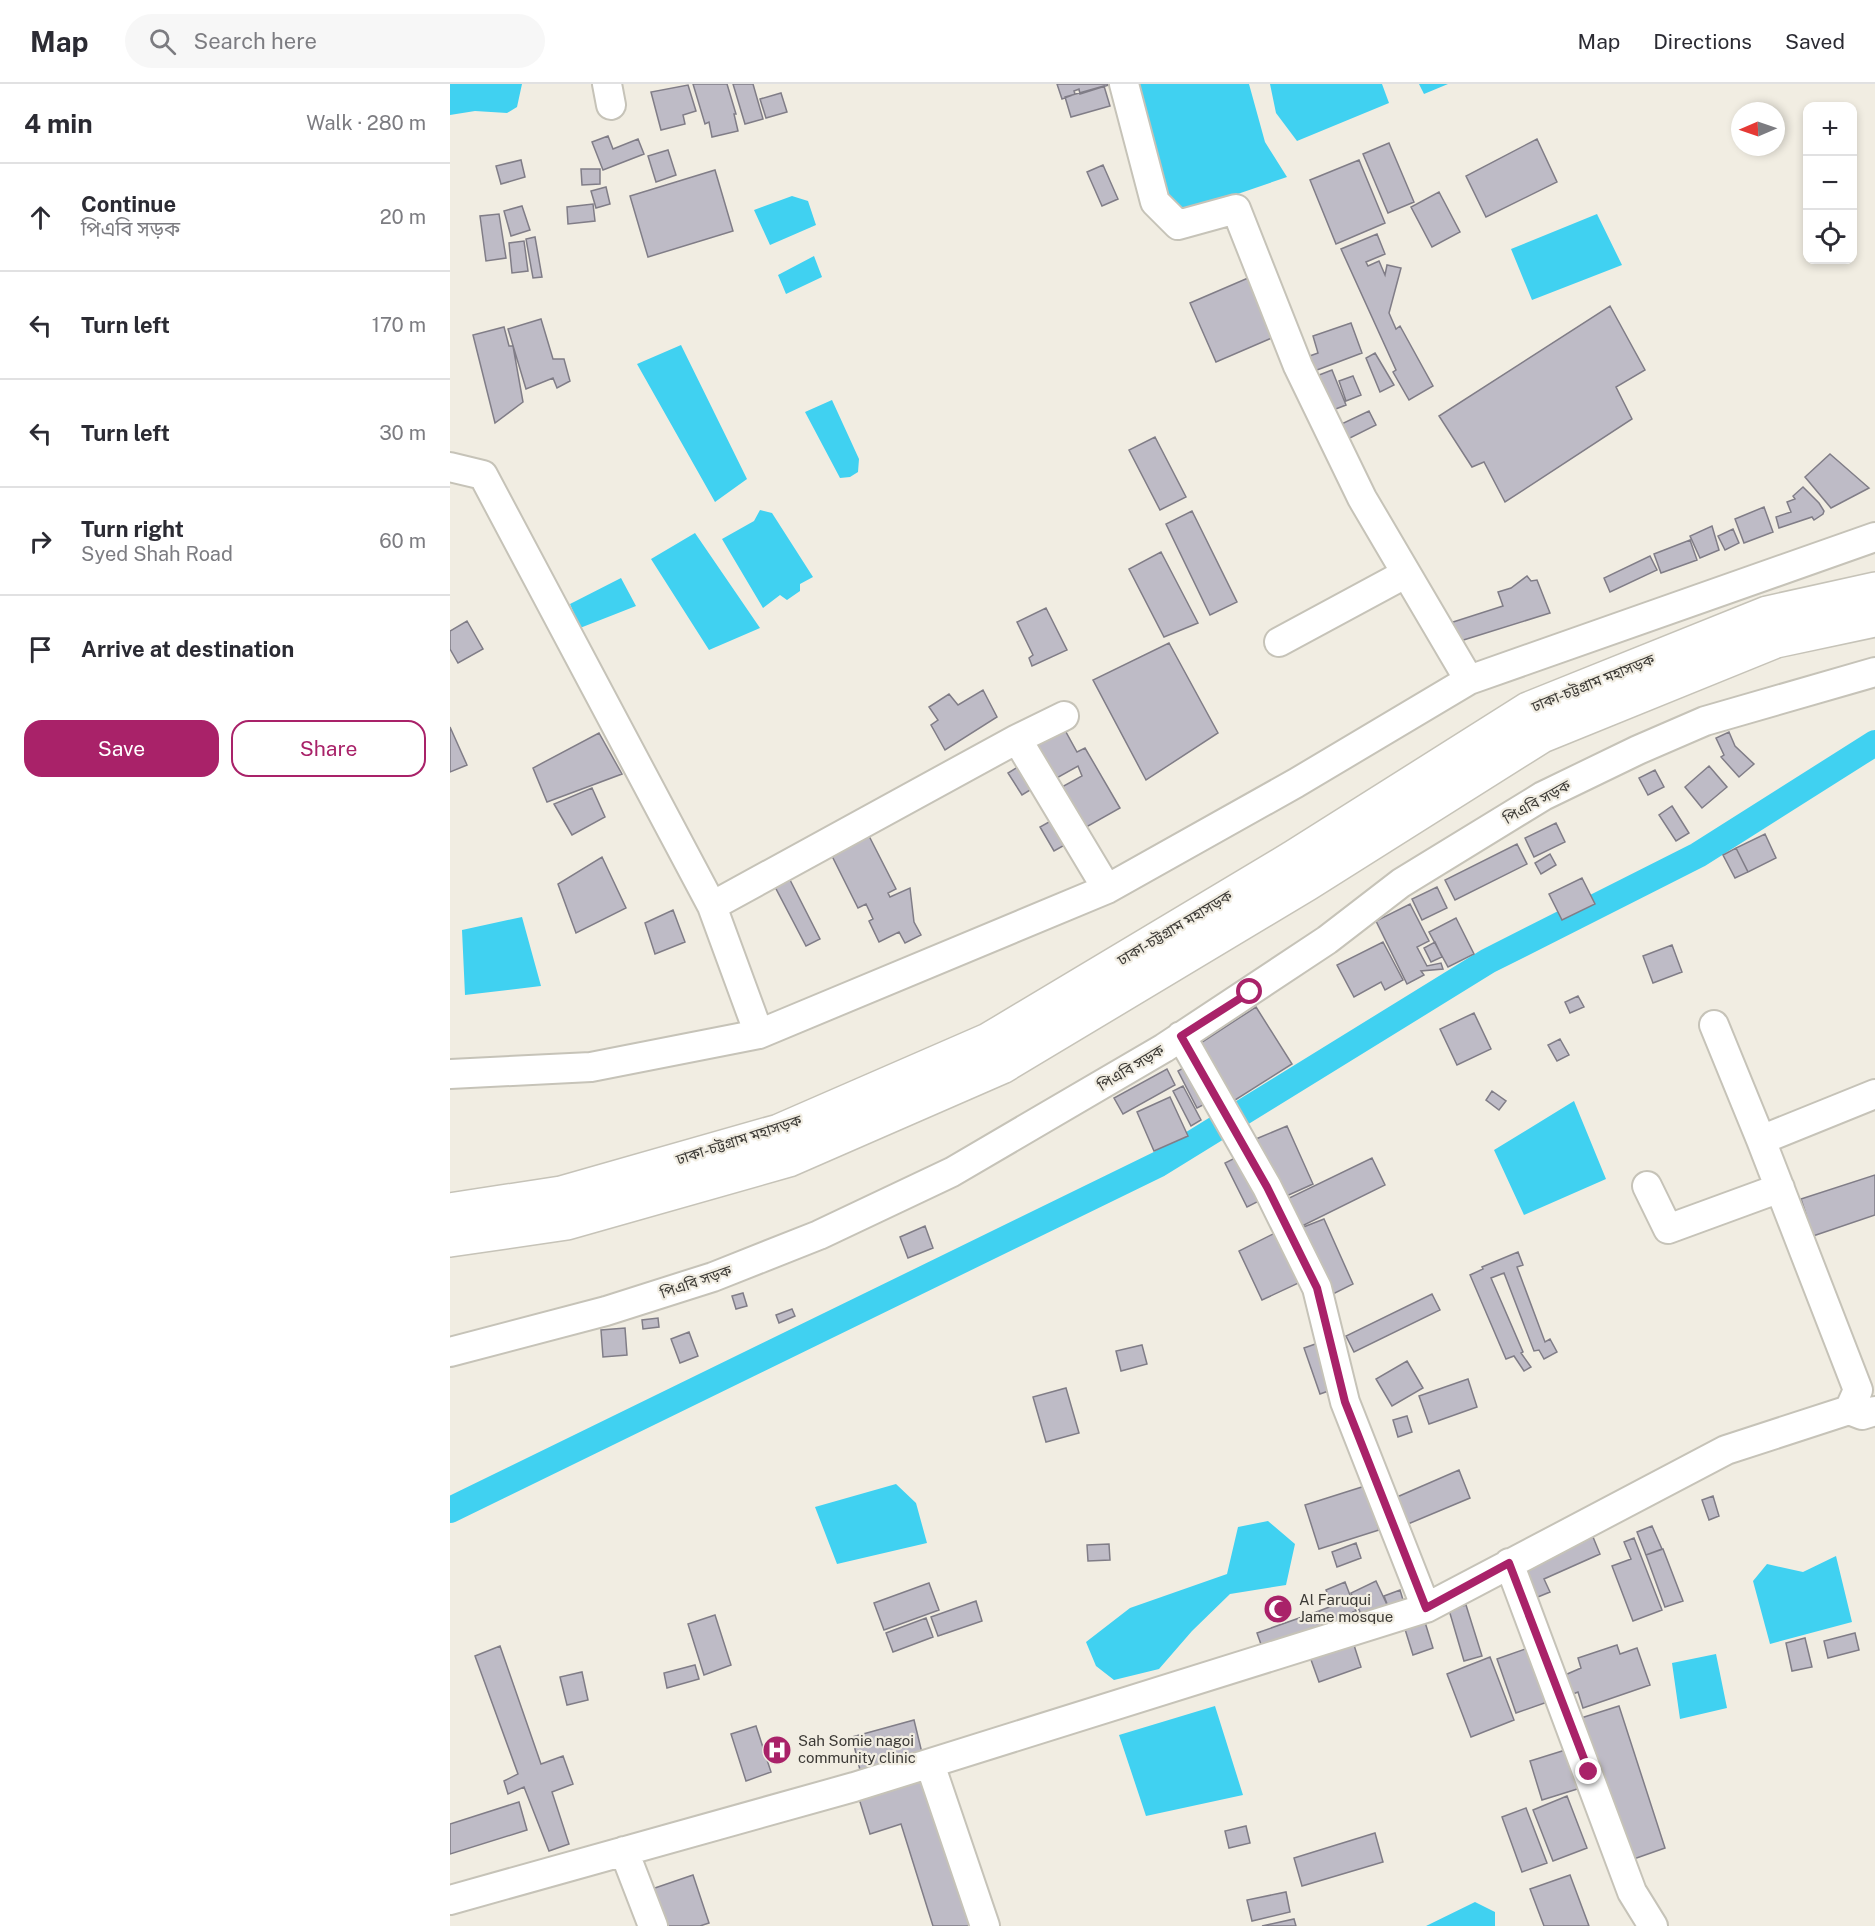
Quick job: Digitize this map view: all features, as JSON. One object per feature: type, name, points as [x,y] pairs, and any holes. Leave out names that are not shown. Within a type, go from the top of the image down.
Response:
[{"type":"highway","name":"ঢাকা-চট্টগ্রাম মহাসড়ক","points":[[450,1210],[561,1193],[779,1131],[988,1040],[1292,858],[1528,709],[1767,613],[1875,588]]},
{"type":"highway","name":"ঢাকা-চট্টগ্রাম মহাসড়ক","points":[[450,1240],[567,1223],[789,1160],[1002,1067],[1307,884],[1542,736],[1776,641],[1875,620]]},
{"type":"street","points":[[1124,84],[1155,202],[1178,225],[1236,209],[1298,366],[1362,498],[1469,680]]},
{"type":"street","points":[[450,467],[483,475],[712,906],[759,1034]]},
{"type":"street","points":[[450,1074],[591,1067],[759,1034],[1107,889],[1296,783],[1469,680],[1875,537]]},
{"type":"street","points":[[1279,642],[1405,574]]},
{"type":"street","name":"পিএবি সড়ক","points":[[450,1352],[606,1311],[713,1277],[819,1234],[961,1166],[1181,1036],[1326,940],[1401,883],[1543,796],[1638,750],[1705,721],[1864,674]]},
{"type":"street","points":[[712,906],[1017,739],[1064,716]]},
{"type":"street","points":[[1017,739],[1107,889]]},
{"type":"street","points":[[450,1900],[930,1764],[1426,1608],[1726,1450],[1862,1411],[1858,1390],[1714,1025]]},
{"type":"street","points":[[1181,1036],[1267,1187],[1317,1288],[1345,1402],[1426,1608]]},
{"type":"street","points":[[1761,1140],[1875,1094]]},
{"type":"street","points":[[1647,1186],[1668,1229],[1780,1188]]},
{"type":"street","points":[[1509,1563],[1632,1892],[1653,1926]]},
{"type":"street","points":[[930,1764],[985,1926]]},
{"type":"street","points":[[624,1851],[653,1926]]},
{"type":"water","points":[[450,84],[522,84],[517,107],[507,113],[475,111],[450,115]]},
{"type":"water","points":[[1136,84],[1249,84],[1265,142],[1287,177],[1179,214],[1166,196]]},
{"type":"water","points":[[1270,84],[1382,84],[1389,103],[1297,141],[1276,113]]},
{"type":"water","points":[[1419,84],[1448,84],[1424,94]]},
{"type":"water","points":[[792,196],[808,201],[816,225],[770,245],[754,210]]},
{"type":"water","points":[[1597,214],[1622,265],[1532,300],[1511,249]]},
{"type":"water","points":[[814,256],[822,277],[786,294],[778,275]]},
{"type":"water","points":[[681,345],[747,479],[715,502],[637,364]]},
{"type":"water","points":[[832,400],[859,459],[858,472],[850,477],[840,478],[805,412]]},
{"type":"water","points":[[760,510],[772,513],[813,577],[800,584],[800,591],[787,600],[780,595],[763,608],[722,539],[754,521]]},
{"type":"water","points":[[695,533],[760,628],[709,650],[651,559]]},
{"type":"water","points":[[621,578],[636,606],[580,628],[570,604]]},
{"type":"water","points":[[522,917],[541,986],[465,995],[462,930]]},
{"type":"water","points":[[1574,1101],[1606,1179],[1524,1215],[1494,1150]]},
{"type":"water","points":[[896,1484],[916,1503],[927,1543],[837,1564],[815,1507]]},
{"type":"water","points":[[1268,1521],[1295,1544],[1286,1585],[1230,1594],[1192,1631],[1159,1669],[1114,1680],[1096,1666],[1086,1642],[1130,1608],[1227,1574],[1238,1527]]},
{"type":"water","points":[[1836,1556],[1852,1622],[1770,1644],[1753,1581],[1767,1564],[1803,1572]]},
{"type":"water","points":[[1716,1654],[1727,1708],[1680,1719],[1672,1663]]},
{"type":"water","points":[[1215,1706],[1243,1795],[1146,1816],[1119,1735]]},
{"type":"water","points":[[1475,1902],[1495,1912],[1495,1926],[1426,1926]]},
{"type":"building","points":[[693,84],[727,84],[736,114],[734,114],[738,131],[712,137],[709,122],[705,124]]},
{"type":"building","points":[[733,84],[753,84],[763,119],[745,124]]},
{"type":"building","points":[[1057,84],[1109,85],[1080,94],[1079,89],[1074,91],[1075,94],[1062,99]]},
{"type":"building","points":[[688,85],[696,111],[683,115],[685,124],[661,130],[651,92]]},
{"type":"building","points":[[1104,86],[1110,106],[1071,117],[1065,97]]},
{"type":"building","points":[[781,93],[787,112],[766,118],[760,99]]},
{"type":"building","points":[[608,136],[613,149],[638,139],[644,154],[603,170],[592,142]]},
{"type":"building","points":[[1537,139],[1557,182],[1486,217],[1466,176]]},
{"type":"building","points":[[1389,143],[1414,202],[1388,213],[1363,154]]},
{"type":"building","points":[[668,150],[676,175],[656,182],[648,156]]},
{"type":"building","points":[[521,160],[525,177],[501,184],[496,166]]},
{"type":"building","points":[[1359,160],[1385,223],[1336,244],[1310,180]]},
{"type":"building","points":[[1103,165],[1118,199],[1102,206],[1087,172]]},
{"type":"building","points":[[581,169],[600,169],[600,184],[582,185]]},
{"type":"building","points":[[715,170],[733,231],[648,257],[630,196]]},
{"type":"building","points":[[606,187],[610,204],[596,208],[591,191]]},
{"type":"building","points":[[1439,192],[1460,232],[1432,247],[1411,207]]},
{"type":"building","points":[[593,204],[595,221],[568,224],[567,207]]},
{"type":"building","points":[[522,206],[530,230],[511,236],[504,211]]},
{"type":"building","points":[[499,214],[506,258],[486,261],[480,216]]},
{"type":"building","points":[[1377,234],[1385,254],[1366,262],[1368,266],[1379,261],[1385,275],[1387,265],[1401,268],[1389,313],[1396,329],[1400,326],[1433,386],[1409,400],[1393,372],[1396,370],[1341,249]]},
{"type":"building","points":[[535,237],[542,277],[533,278],[526,239]]},
{"type":"building","points":[[524,241],[528,271],[512,273],[509,243]]},
{"type":"building","points":[[1255,275],[1281,334],[1216,362],[1190,303]]},
{"type":"building","points":[[1610,306],[1645,370],[1616,387],[1632,419],[1505,502],[1484,462],[1472,467],[1439,416]]},
{"type":"building","points":[[541,319],[553,359],[564,359],[570,381],[557,388],[553,378],[526,389],[508,329]]},
{"type":"building","points":[[1351,323],[1362,353],[1309,373],[1304,358],[1318,353],[1313,336]]},
{"type":"building","points":[[504,327],[509,346],[513,346],[523,402],[495,423],[473,335]]},
{"type":"building","points":[[1375,353],[1394,385],[1380,392],[1366,358]]},
{"type":"building","points":[[1332,370],[1346,405],[1328,412],[1314,377]]},
{"type":"building","points":[[1353,376],[1361,395],[1346,401],[1339,381]]},
{"type":"building","points":[[1369,411],[1376,425],[1342,442],[1335,427]]},
{"type":"building","points":[[1155,437],[1186,497],[1160,510],[1129,450]]},
{"type":"building","points":[[1830,454],[1869,488],[1831,508],[1805,477]]},
{"type":"building","points":[[1803,487],[1819,503],[1824,511],[1823,514],[1814,520],[1812,517],[1779,528],[1776,517],[1791,512],[1787,502],[1795,499],[1793,496]]},
{"type":"building","points":[[1764,507],[1773,532],[1744,543],[1735,519]]},
{"type":"building","points":[[1192,511],[1237,602],[1210,615],[1166,524]]},
{"type":"building","points":[[1712,526],[1719,550],[1700,558],[1690,536]]},
{"type":"building","points":[[1733,529],[1739,543],[1725,550],[1718,536]]},
{"type":"building","points":[[1690,540],[1697,560],[1661,573],[1654,554]]},
{"type":"building","points":[[1161,552],[1198,623],[1164,637],[1129,569]]},
{"type":"building","points":[[1650,556],[1657,570],[1610,592],[1604,578]]},
{"type":"building","points":[[1527,576],[1531,581],[1537,580],[1550,613],[1457,642],[1450,623],[1503,606],[1498,592],[1511,588]]},
{"type":"building","points":[[1046,608],[1067,650],[1032,666],[1029,658],[1033,655],[1017,622]]},
{"type":"building","points":[[467,621],[483,649],[458,663],[450,649],[450,631]]},
{"type":"building","points":[[1169,643],[1218,733],[1146,780],[1093,680]]},
{"type":"building","points":[[983,690],[997,717],[945,750],[931,725],[938,720],[929,707],[949,694],[958,705]]},
{"type":"building","points":[[1070,721],[1072,728],[1066,732],[1077,752],[1085,748],[1120,808],[1081,830],[1060,788],[1082,776],[1078,766],[1055,779],[1034,740]]},
{"type":"building","points":[[450,727],[467,765],[450,772]]},
{"type":"building","points":[[1729,732],[1735,746],[1754,764],[1739,777],[1721,757],[1724,755],[1716,738]]},
{"type":"building","points":[[599,733],[622,774],[547,802],[533,768]]},
{"type":"building","points":[[1021,765],[1035,787],[1022,795],[1008,773]]},
{"type":"building","points":[[1709,766],[1727,787],[1702,808],[1685,787]]},
{"type":"building","points":[[1655,770],[1664,787],[1648,795],[1639,778]]},
{"type":"building","points":[[592,788],[605,817],[572,835],[554,804]]},
{"type":"building","points":[[1672,806],[1689,833],[1676,841],[1659,815]]},
{"type":"building","points":[[1056,818],[1070,842],[1054,851],[1040,827]]},
{"type":"building","points":[[1556,823],[1565,842],[1534,857],[1525,838]]},
{"type":"building","points":[[868,834],[896,889],[888,893],[890,897],[910,888],[914,922],[921,935],[905,943],[899,932],[879,942],[869,921],[873,919],[866,904],[858,908],[831,854]]},
{"type":"building","points":[[1765,834],[1776,858],[1748,872],[1736,848]]},
{"type":"building","points":[[1517,844],[1527,864],[1455,900],[1445,880]]},
{"type":"building","points":[[1736,848],[1748,872],[1735,878],[1723,855]]},
{"type":"building","points":[[1550,854],[1556,865],[1541,874],[1535,863]]},
{"type":"building","points":[[602,857],[626,908],[576,933],[558,884]]},
{"type":"building","points":[[788,876],[820,939],[806,946],[773,883]]},
{"type":"building","points":[[1582,878],[1595,904],[1562,920],[1549,894]]},
{"type":"building","points":[[1437,887],[1447,908],[1422,920],[1412,899]]},
{"type":"building","points":[[1410,904],[1429,941],[1417,947],[1427,966],[1441,963],[1443,969],[1421,971],[1424,975],[1407,984],[1376,921]]},
{"type":"building","points":[[673,910],[685,942],[655,954],[645,923]]},
{"type":"building","points":[[1456,918],[1474,954],[1448,967],[1429,932]]},
{"type":"building","points":[[1383,942],[1403,980],[1385,990],[1381,982],[1354,997],[1337,965]]},
{"type":"building","points":[[1435,942],[1442,957],[1431,962],[1424,948]]},
{"type":"building","points":[[1672,945],[1682,972],[1653,983],[1643,956]]},
{"type":"building","points":[[1578,996],[1584,1007],[1570,1013],[1565,1002]]},
{"type":"building","points":[[1256,1007],[1292,1064],[1232,1102],[1196,1046]]},
{"type":"building","points":[[1474,1013],[1491,1049],[1457,1065],[1440,1029]]},
{"type":"building","points":[[1560,1039],[1569,1055],[1557,1061],[1548,1045]]},
{"type":"building","points":[[1190,1064],[1209,1102],[1197,1108],[1178,1071]]},
{"type":"building","points":[[1167,1069],[1175,1085],[1123,1114],[1114,1098]]},
{"type":"building","points":[[1183,1086],[1201,1120],[1191,1126],[1173,1091]]},
{"type":"building","points":[[1492,1091],[1506,1101],[1499,1110],[1486,1100]]},
{"type":"building","points":[[1170,1097],[1188,1136],[1154,1151],[1137,1112]]},
{"type":"building","points":[[1287,1126],[1313,1184],[1282,1198],[1256,1139]]},
{"type":"building","points":[[1239,1156],[1261,1200],[1247,1207],[1225,1163]]},
{"type":"building","points":[[1372,1158],[1385,1185],[1298,1228],[1285,1200]]},
{"type":"building","points":[[1875,1175],[1875,1215],[1813,1236],[1801,1199]]},
{"type":"building","points":[[1324,1219],[1353,1284],[1331,1295],[1301,1228]]},
{"type":"building","points":[[925,1226],[933,1248],[908,1258],[900,1237]]},
{"type":"building","points":[[1281,1230],[1305,1280],[1262,1300],[1239,1251]]},
{"type":"building","points":[[1518,1252],[1523,1265],[1517,1267],[1545,1342],[1550,1339],[1557,1352],[1544,1359],[1539,1350],[1534,1351],[1504,1273],[1491,1278],[1523,1352],[1521,1353],[1531,1367],[1524,1371],[1514,1356],[1506,1359],[1470,1275],[1483,1269],[1482,1267]]},
{"type":"building","points":[[743,1293],[747,1306],[736,1309],[732,1296]]},
{"type":"building","points":[[1432,1294],[1440,1310],[1354,1352],[1346,1336]]},
{"type":"building","points":[[792,1309],[795,1316],[779,1323],[776,1315]]},
{"type":"building","points":[[658,1318],[659,1327],[643,1329],[642,1320]]},
{"type":"building","points":[[625,1328],[627,1355],[603,1357],[601,1330]]},
{"type":"building","points":[[689,1332],[698,1356],[680,1363],[671,1339]]},
{"type":"building","points":[[1321,1342],[1337,1388],[1320,1394],[1304,1348]]},
{"type":"building","points":[[1142,1345],[1147,1364],[1121,1371],[1116,1351]]},
{"type":"building","points":[[1407,1361],[1423,1388],[1392,1406],[1376,1379]]},
{"type":"building","points":[[1468,1379],[1477,1407],[1429,1424],[1419,1396]]},
{"type":"building","points":[[1066,1388],[1079,1433],[1046,1442],[1033,1397]]},
{"type":"building","points":[[1407,1416],[1412,1432],[1398,1437],[1393,1420]]},
{"type":"building","points":[[1459,1470],[1470,1498],[1408,1524],[1397,1497]]},
{"type":"building","points":[[1365,1486],[1379,1530],[1319,1549],[1305,1505]]},
{"type":"building","points":[[1713,1496],[1719,1516],[1709,1520],[1702,1500]]},
{"type":"building","points":[[1652,1526],[1662,1549],[1646,1555],[1637,1532]]},
{"type":"building","points":[[1593,1537],[1600,1554],[1544,1579],[1550,1592],[1533,1599],[1520,1569]]},
{"type":"building","points":[[1634,1538],[1662,1610],[1633,1621],[1612,1566],[1631,1559],[1624,1542]]},
{"type":"building","points":[[1356,1543],[1361,1558],[1337,1567],[1332,1552]]},
{"type":"building","points":[[1109,1544],[1110,1560],[1088,1561],[1087,1545]]},
{"type":"building","points":[[1663,1549],[1683,1601],[1665,1607],[1646,1555]]},
{"type":"building","points":[[1376,1581],[1389,1609],[1364,1620],[1351,1593]]},
{"type":"building","points":[[1345,1582],[1356,1611],[1353,1612],[1356,1619],[1325,1630],[1319,1611],[1332,1606],[1326,1590]]},
{"type":"building","points":[[929,1583],[939,1610],[884,1630],[874,1603]]},
{"type":"building","points":[[1400,1590],[1404,1603],[1389,1609],[1384,1596]]},
{"type":"building","points":[[976,1601],[982,1621],[938,1636],[931,1617]]},
{"type":"building","points":[[1466,1605],[1482,1656],[1464,1661],[1449,1610]]},
{"type":"building","points":[[1319,1611],[1325,1628],[1263,1650],[1257,1633]]},
{"type":"building","points":[[715,1615],[731,1665],[704,1675],[688,1624]]},
{"type":"building","points":[[926,1618],[933,1637],[893,1652],[886,1633]]},
{"type":"building","points":[[1424,1619],[1433,1648],[1413,1655],[1404,1626]]},
{"type":"building","points":[[1855,1633],[1859,1650],[1828,1658],[1824,1641]]},
{"type":"building","points":[[1805,1638],[1812,1667],[1792,1671],[1786,1643]]},
{"type":"building","points":[[1353,1642],[1361,1667],[1319,1682],[1310,1657]]},
{"type":"building","points":[[1617,1645],[1620,1654],[1637,1648],[1650,1685],[1583,1708],[1578,1692],[1573,1694],[1565,1675],[1581,1668],[1578,1658]]},
{"type":"building","points":[[500,1646],[541,1764],[563,1756],[573,1784],[552,1792],[569,1844],[549,1851],[524,1787],[508,1794],[504,1781],[518,1774],[475,1656]]},
{"type":"building","points":[[1534,1646],[1553,1700],[1516,1713],[1497,1659]]},
{"type":"building","points":[[1490,1657],[1514,1720],[1471,1737],[1447,1674]]},
{"type":"building","points":[[695,1665],[699,1679],[667,1688],[664,1673]]},
{"type":"building","points":[[582,1672],[588,1700],[567,1705],[560,1677]]},
{"type":"building","points":[[1619,1706],[1665,1848],[1628,1861],[1581,1718]]},
{"type":"building","points":[[914,1720],[922,1753],[860,1770],[852,1737]]},
{"type":"building","points":[[756,1726],[771,1772],[746,1781],[731,1734]]},
{"type":"building","points":[[1575,1747],[1587,1786],[1542,1800],[1530,1761]]},
{"type":"building","points":[[924,1768],[973,1926],[933,1926],[901,1824],[870,1834],[856,1789]]},
{"type":"building","points":[[1567,1796],[1587,1848],[1553,1861],[1533,1810]]},
{"type":"building","points":[[519,1802],[527,1830],[450,1854],[450,1824]]},
{"type":"building","points":[[1526,1808],[1547,1863],[1522,1872],[1502,1817]]},
{"type":"building","points":[[1246,1826],[1250,1843],[1229,1848],[1225,1831]]},
{"type":"building","points":[[1375,1833],[1383,1862],[1302,1886],[1294,1858]]},
{"type":"building","points":[[693,1875],[709,1923],[700,1926],[661,1926],[649,1890]]},
{"type":"building","points":[[1570,1875],[1589,1926],[1544,1926],[1530,1889]]},
{"type":"building","points":[[1286,1892],[1290,1912],[1252,1921],[1247,1900]]},
{"type":"building","points":[[1294,1919],[1296,1926],[1262,1926]]},
{"type":"waterway","points":[[450,1510],[1159,1164],[1488,961],[1698,855],[1875,743]]},
{"type":"place","name":"Al Faruqui Jame mosque","points":[[1278,1609]]},
{"type":"place","name":"Sah Somie nagoi community clinic","points":[[777,1750]]},
{"type":"route","points":[[1250,992],[1181,1036],[1267,1187],[1317,1288],[1345,1402],[1426,1608],[1509,1563],[1589,1772]]}]
